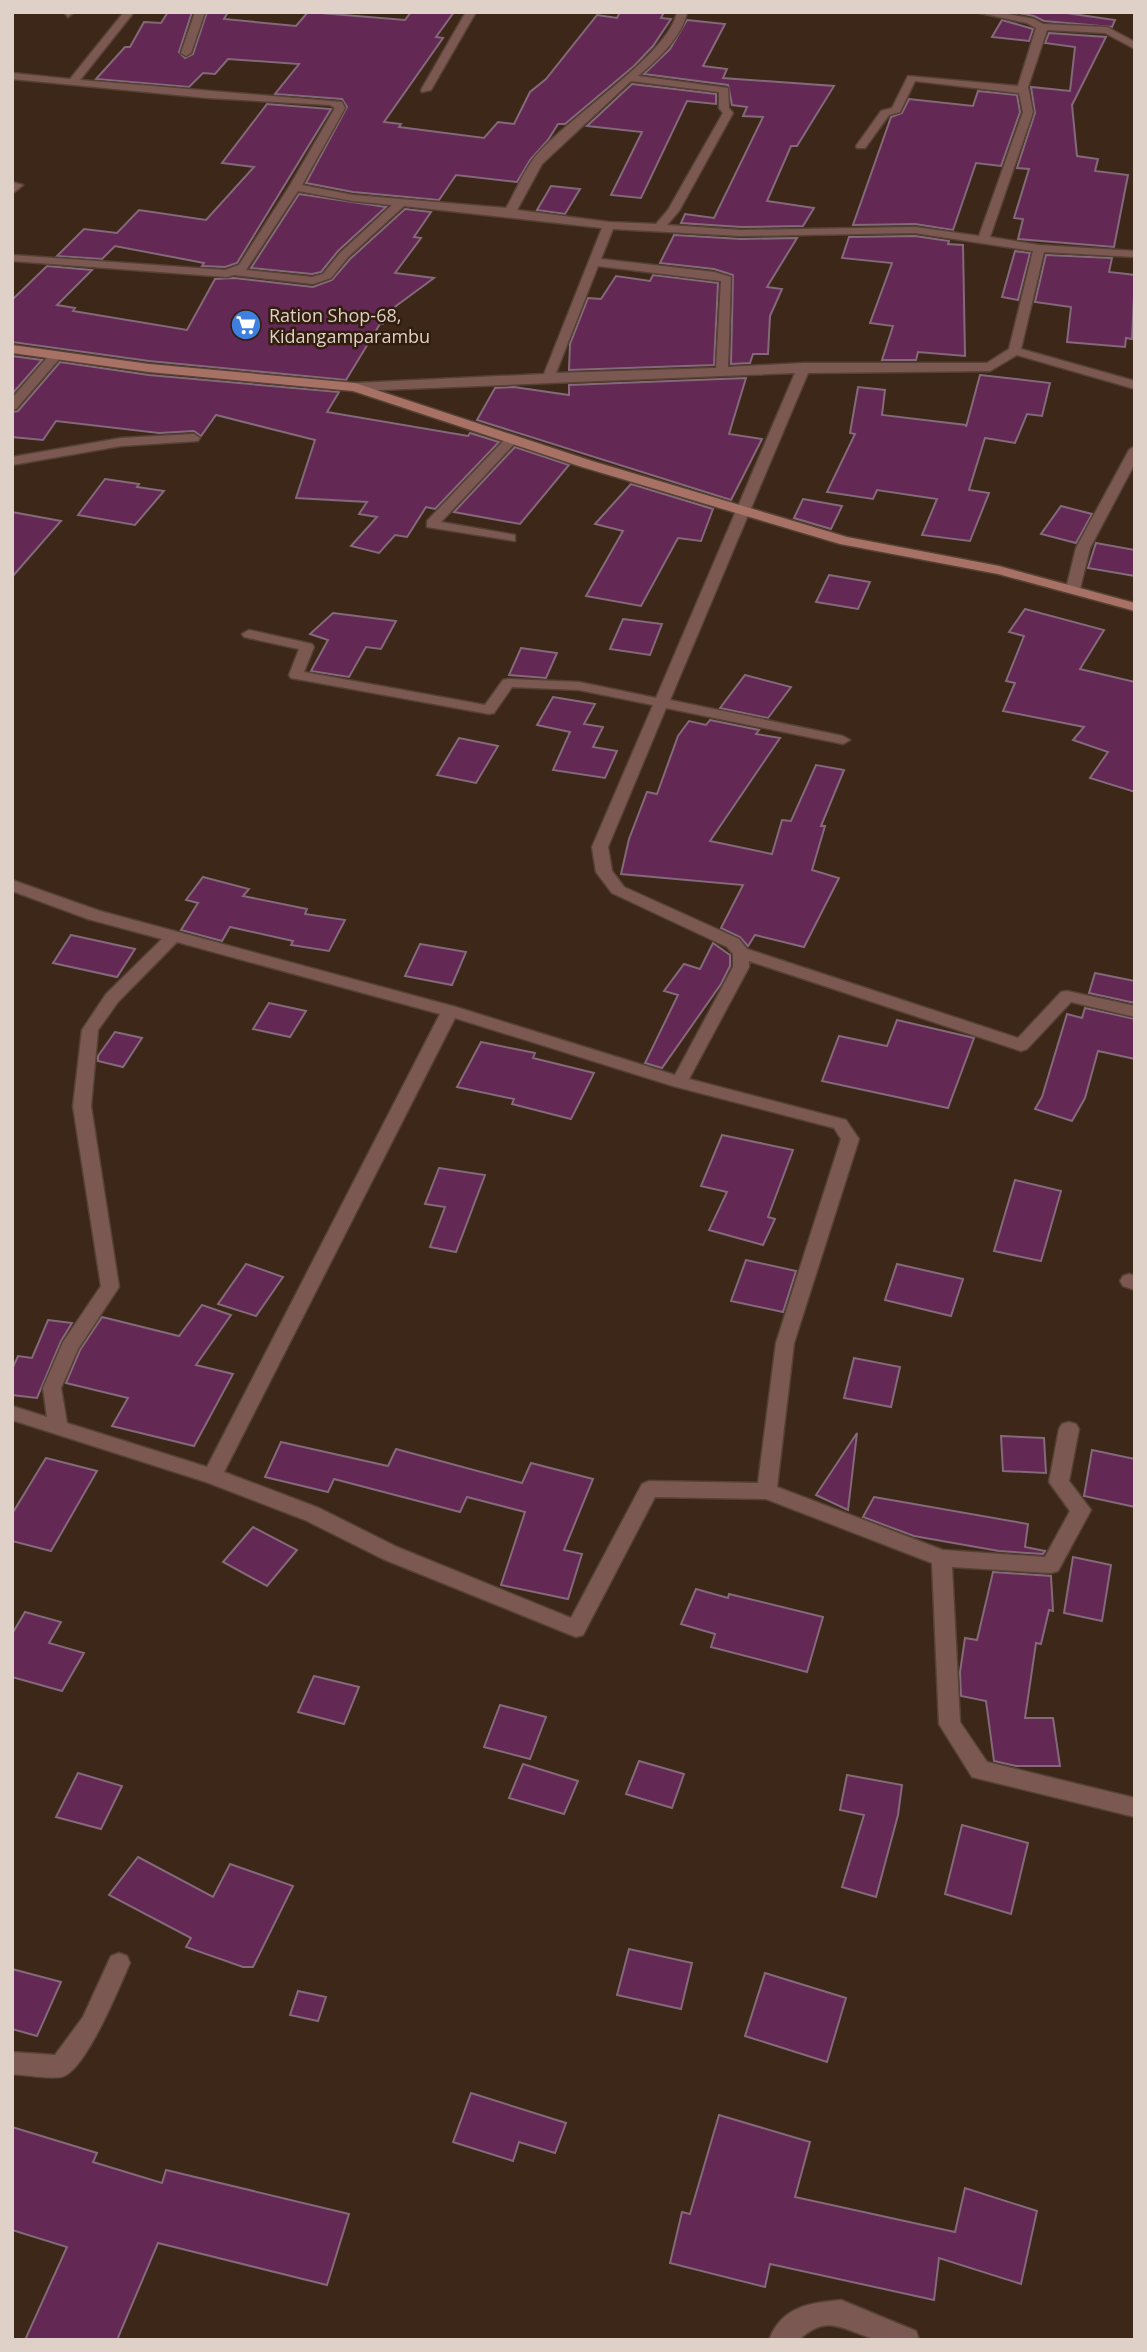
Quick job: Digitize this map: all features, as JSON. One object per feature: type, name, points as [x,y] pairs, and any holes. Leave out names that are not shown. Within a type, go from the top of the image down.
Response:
[{"type":"main road","points":[[12,349],[149,368],[355,387],[512,439],[845,541],[999,570],[1135,607]]},
{"type":"street","points":[[72,83],[129,12]]},
{"type":"street","points":[[186,53],[200,12]]},
{"type":"street","points":[[426,90],[471,12]]},
{"type":"street","points":[[510,212],[537,162],[598,104],[648,62],[680,23],[682,12]]},
{"type":"street","points":[[980,12],[1030,21],[1041,27],[1107,30],[1135,47]]},
{"type":"street","points":[[984,241],[1028,112],[1023,90],[1028,65],[1042,33],[1041,27]]},
{"type":"street","points":[[12,76],[338,104],[340,108],[295,187],[243,267],[236,272]]},
{"type":"street","points":[[629,78],[724,90],[724,108],[728,113],[673,211],[659,228]]},
{"type":"street","points":[[861,146],[886,113],[895,110],[912,78],[1023,90]]},
{"type":"street","points":[[12,185],[17,185],[12,191]]},
{"type":"street","points":[[295,187],[401,203],[510,212],[609,225],[741,233],[915,230],[1038,248],[1135,254]]},
{"type":"street","points":[[12,258],[226,274],[236,272],[313,281],[327,276],[344,255],[401,203]]},
{"type":"street","points":[[549,376],[609,225]]},
{"type":"street","points":[[355,387],[549,376],[804,367],[990,367],[1015,351],[1038,248]]},
{"type":"street","points":[[593,262],[714,275],[727,279],[722,371]]},
{"type":"street","points":[[1015,351],[1135,385]]},
{"type":"street","points":[[12,406],[57,355]]},
{"type":"street","points":[[804,367],[600,847],[604,872],[618,890],[733,943],[741,953],[894,1001],[1021,1045],[1067,996],[1135,1012]]},
{"type":"street","points":[[12,461],[121,442],[194,438]]},
{"type":"street","points":[[510,538],[432,524],[512,439]]},
{"type":"street","points":[[1073,589],[1083,548],[1135,450]]},
{"type":"street","points":[[249,634],[307,647],[296,675],[489,710],[508,683],[579,686],[843,740]]},
{"type":"street","points":[[12,885],[94,915],[450,1010],[679,1082],[840,1124],[850,1139],[785,1343],[767,1491]]},
{"type":"street","points":[[58,1427],[52,1388],[70,1347],[110,1287],[82,1106],[90,1030],[112,998],[173,937]]},
{"type":"street","points":[[679,1082],[741,967],[741,953]]},
{"type":"street","points":[[212,1476],[450,1010]]},
{"type":"street","points":[[12,1413],[212,1476],[312,1514],[390,1553],[576,1629],[649,1489],[767,1491],[942,1558],[1051,1565],[1081,1510],[1059,1482],[1069,1429]]},
{"type":"street","points":[[942,1558],[950,1724],[981,1770],[1135,1808]]},
{"type":"street","points":[[12,2063],[61,2066],[91,2025],[119,1963]]},
{"type":"street","points":[[781,2340],[806,2316],[841,2312],[907,2340]]},
{"type":"building","points":[[168,12],[192,12],[179,52],[185,58],[193,54],[207,12],[228,12],[224,19],[296,26],[308,12],[405,20],[411,12],[454,12],[436,37],[443,38],[384,122],[401,124],[399,127],[484,138],[498,122],[514,124],[530,92],[546,79],[597,15],[617,18],[620,12],[664,12],[661,18],[671,19],[653,46],[634,66],[565,124],[558,124],[517,182],[456,175],[439,200],[353,192],[306,183],[347,107],[342,99],[275,94],[299,64],[228,59],[215,74],[203,73],[189,87],[96,79],[125,47],[130,47],[144,22],[161,23]]},
{"type":"building","points":[[1013,12],[1059,12],[1115,20],[1112,27],[1044,21]]},
{"type":"building","points":[[687,20],[725,24],[703,66],[727,69],[723,78],[834,86],[797,146],[791,146],[767,201],[814,208],[803,226],[741,227],[681,223],[685,214],[714,218],[763,117],[743,116],[747,107],[732,105],[728,85],[644,74],[670,49]]},
{"type":"building","points":[[1002,20],[1033,29],[1029,41],[992,37]]},
{"type":"building","points":[[1049,33],[1106,37],[1072,105],[1077,156],[1098,159],[1095,171],[1128,175],[1114,247],[1018,239],[1023,219],[1014,218],[1029,169],[1017,168],[1035,113],[1031,87],[1070,91],[1075,47],[1045,43]]},
{"type":"building","points":[[632,84],[716,94],[716,104],[687,101],[641,198],[611,195],[642,132],[587,126]]},
{"type":"building","points":[[978,91],[1017,95],[1020,112],[1001,166],[976,163],[953,230],[915,224],[853,225],[891,117],[902,113],[909,99],[973,106]]},
{"type":"building","points":[[267,104],[331,109],[237,263],[225,267],[202,266],[204,263],[115,246],[102,259],[57,256],[84,229],[117,233],[139,210],[206,220],[254,167],[222,163]]},
{"type":"building","points":[[551,186],[580,189],[565,214],[537,210]]},
{"type":"building","points":[[299,194],[386,207],[338,251],[321,272],[312,274],[251,268]]},
{"type":"building","points":[[405,209],[431,212],[414,237],[421,238],[395,273],[434,278],[396,306],[383,324],[380,324],[346,380],[149,361],[12,342],[12,300],[47,266],[92,270],[57,305],[75,308],[73,311],[187,330],[215,279],[234,278],[313,287],[332,280],[350,259]]},
{"type":"building","points":[[674,235],[741,239],[797,238],[767,287],[782,289],[770,316],[768,354],[753,354],[750,363],[731,364],[733,275],[714,269],[660,263]]},
{"type":"building","points":[[915,236],[963,245],[965,356],[918,352],[916,360],[882,360],[893,326],[870,323],[892,263],[842,258],[849,237]]},
{"type":"building","points":[[1015,251],[1030,253],[1018,300],[1002,297]]},
{"type":"building","points":[[1046,255],[1112,258],[1109,272],[1135,275],[1132,339],[1126,338],[1125,347],[1067,342],[1071,307],[1035,302]]},
{"type":"building","points":[[653,275],[718,283],[714,365],[569,370],[570,344],[588,298],[601,299],[616,276],[650,281]]},
{"type":"building","points":[[12,356],[42,360],[12,394]]},
{"type":"building","points":[[60,362],[149,375],[339,392],[327,412],[468,436],[470,433],[499,442],[435,509],[426,507],[407,537],[395,535],[379,553],[351,546],[377,517],[359,514],[367,502],[296,498],[315,440],[216,415],[201,436],[194,431],[159,433],[56,421],[43,440],[12,437],[12,412],[18,411]]},
{"type":"building","points":[[980,375],[1050,383],[1042,416],[1027,414],[1015,443],[985,438],[969,490],[989,493],[970,541],[922,535],[937,499],[877,490],[873,499],[827,492],[855,434],[850,433],[858,387],[885,390],[882,415],[966,427]]},
{"type":"building","points":[[746,378],[729,434],[762,439],[731,500],[477,420],[495,388],[514,387],[569,395],[569,385]]},
{"type":"building","points":[[515,447],[569,465],[520,524],[454,512]]},
{"type":"building","points":[[105,479],[164,491],[135,525],[78,515]]},
{"type":"building","points":[[631,484],[713,509],[701,541],[678,538],[641,606],[586,596],[623,531],[595,524]]},
{"type":"building","points":[[803,499],[842,506],[831,529],[794,518]]},
{"type":"building","points":[[1061,506],[1092,514],[1076,543],[1041,534]]},
{"type":"building","points":[[12,512],[61,521],[12,577]]},
{"type":"building","points":[[1096,543],[1135,550],[1135,576],[1088,568]]},
{"type":"building","points":[[829,575],[870,582],[858,609],[816,602]]},
{"type":"building","points":[[1025,609],[1104,630],[1080,669],[1135,682],[1135,792],[1090,778],[1108,752],[1073,740],[1084,727],[1003,711],[1015,683],[1006,681],[1024,636],[1009,632]]},
{"type":"building","points":[[333,613],[396,621],[381,649],[366,647],[349,677],[311,671],[328,640],[310,634]]},
{"type":"building","points":[[623,619],[662,624],[650,655],[610,649]]},
{"type":"building","points":[[521,648],[557,653],[546,678],[509,675]]},
{"type":"building","points":[[745,675],[791,687],[768,718],[720,708]]},
{"type":"building","points":[[553,697],[595,704],[584,724],[603,727],[593,747],[617,751],[605,778],[553,770],[570,732],[537,725]]},
{"type":"building","points":[[710,720],[759,730],[756,734],[780,738],[710,841],[772,854],[782,820],[791,821],[816,765],[844,770],[821,826],[825,826],[812,870],[839,878],[804,947],[755,935],[748,946],[740,937],[721,928],[743,885],[621,874],[629,839],[647,792],[657,794],[678,736],[689,721],[706,725]]},
{"type":"building","points":[[459,738],[498,746],[476,783],[437,775]]},
{"type":"building","points":[[203,877],[249,889],[243,896],[307,909],[305,914],[345,920],[329,951],[291,945],[293,941],[230,927],[222,941],[181,930],[198,903],[186,900]]},
{"type":"building","points":[[71,935],[135,949],[117,977],[53,963]]},
{"type":"building","points":[[713,943],[730,955],[730,966],[721,984],[662,1068],[645,1063],[678,995],[664,991],[684,964],[700,969]]},
{"type":"building","points":[[420,944],[466,952],[452,985],[405,976]]},
{"type":"building","points":[[1095,973],[1135,981],[1135,1003],[1089,993]]},
{"type":"building","points":[[269,1003],[306,1011],[290,1037],[253,1029]]},
{"type":"building","points":[[1085,1008],[1135,1019],[1135,1059],[1098,1051],[1085,1098],[1072,1121],[1035,1109],[1042,1097],[1067,1014],[1082,1018]]},
{"type":"building","points":[[897,1020],[974,1038],[948,1108],[822,1081],[839,1036],[887,1046]]},
{"type":"building","points":[[115,1032],[142,1038],[123,1067],[98,1061],[98,1056]]},
{"type":"building","points":[[481,1042],[535,1053],[533,1058],[594,1073],[571,1119],[512,1104],[514,1099],[457,1087]]},
{"type":"building","points":[[722,1135],[793,1150],[768,1217],[775,1219],[763,1245],[709,1230],[727,1192],[701,1186]]},
{"type":"building","points":[[439,1168],[485,1175],[456,1252],[430,1247],[445,1207],[425,1204]]},
{"type":"building","points":[[1015,1180],[1061,1191],[1041,1261],[994,1251]]},
{"type":"building","points":[[746,1260],[796,1271],[783,1312],[731,1301]]},
{"type":"building","points":[[246,1264],[283,1277],[256,1316],[218,1304]]},
{"type":"building","points":[[897,1264],[963,1279],[951,1316],[885,1300]]},
{"type":"building","points":[[202,1305],[231,1315],[196,1365],[233,1374],[194,1446],[112,1426],[128,1398],[66,1383],[80,1350],[102,1317],[179,1336]]},
{"type":"building","points":[[48,1320],[72,1323],[61,1341],[37,1398],[12,1395],[12,1369],[18,1356],[32,1358]]},
{"type":"building","points":[[854,1358],[900,1367],[891,1407],[844,1398]]},
{"type":"building","points":[[857,1433],[848,1510],[816,1495]]},
{"type":"building","points":[[1001,1436],[1044,1438],[1046,1473],[1003,1471]]},
{"type":"building","points":[[281,1442],[388,1466],[396,1449],[522,1483],[531,1463],[593,1479],[564,1550],[582,1554],[568,1599],[501,1585],[525,1512],[467,1497],[460,1512],[334,1479],[328,1492],[265,1477]]},
{"type":"building","points":[[1092,1450],[1135,1459],[1135,1507],[1084,1496]]},
{"type":"building","points":[[46,1458],[97,1471],[51,1551],[12,1541],[12,1514]]},
{"type":"building","points":[[874,1497],[1028,1524],[1025,1547],[1045,1551],[1043,1554],[999,1551],[914,1536],[863,1517]]},
{"type":"building","points":[[253,1527],[297,1550],[267,1586],[223,1562]]},
{"type":"building","points":[[1073,1557],[1111,1565],[1102,1621],[1064,1613]]},
{"type":"building","points":[[993,1572],[1051,1576],[1053,1611],[1049,1610],[1041,1644],[1036,1643],[1025,1718],[1053,1718],[1060,1766],[1016,1766],[994,1761],[986,1701],[961,1696],[960,1672],[965,1638],[977,1640]]},
{"type":"building","points":[[696,1589],[728,1598],[729,1594],[823,1617],[807,1672],[711,1647],[715,1634],[681,1624]]},
{"type":"building","points":[[25,1612],[61,1622],[49,1643],[84,1653],[62,1691],[12,1677],[12,1634]]},
{"type":"building","points":[[314,1676],[359,1687],[344,1724],[298,1712]]},
{"type":"building","points":[[500,1705],[546,1717],[530,1759],[484,1747]]},
{"type":"building","points":[[639,1761],[684,1774],[672,1808],[626,1794]]},
{"type":"building","points":[[523,1764],[578,1781],[564,1814],[509,1798]]},
{"type":"building","points":[[78,1773],[122,1786],[101,1829],[56,1817]]},
{"type":"building","points":[[847,1775],[902,1785],[898,1815],[876,1897],[842,1887],[864,1815],[840,1810]]},
{"type":"building","points":[[962,1825],[1028,1843],[1011,1914],[945,1894]]},
{"type":"building","points":[[138,1857],[213,1897],[230,1864],[293,1886],[253,1967],[243,1967],[186,1947],[191,1938],[109,1895]]},
{"type":"building","points":[[629,1949],[692,1963],[681,2009],[617,1995]]},
{"type":"building","points":[[12,1969],[61,1982],[37,2036],[12,2029]]},
{"type":"building","points":[[765,1973],[846,1998],[827,2062],[745,2036]]},
{"type":"building","points":[[298,1991],[326,1997],[318,2021],[290,2015]]},
{"type":"building","points":[[471,2093],[566,2123],[555,2153],[519,2142],[513,2161],[453,2142]]},
{"type":"building","points":[[719,2115],[810,2142],[795,2197],[955,2232],[965,2188],[1037,2211],[1021,2284],[939,2258],[934,2300],[770,2264],[765,2287],[670,2263],[682,2212],[690,2214]]},
{"type":"building","points":[[12,2127],[97,2153],[93,2162],[162,2183],[166,2170],[349,2214],[327,2285],[158,2243],[117,2340],[25,2340],[67,2247],[12,2230]]},
{"type":"place","name":"Ration Shop-68, Kidangamparambu","points":[[246,325]]}]
